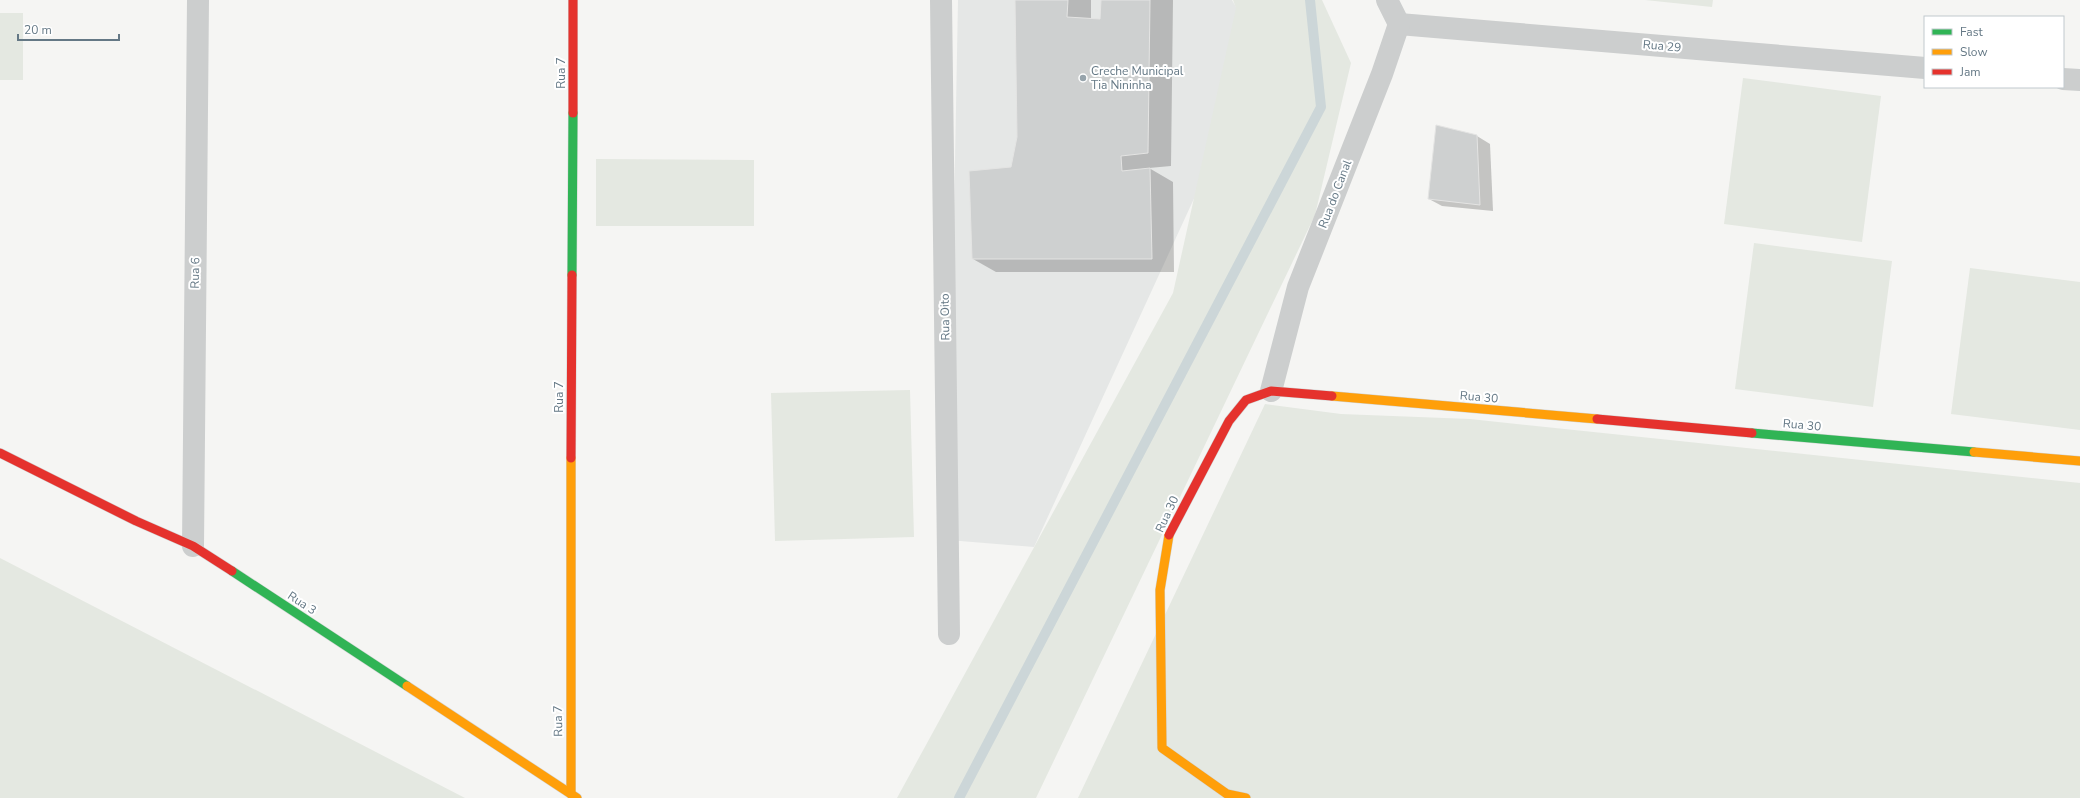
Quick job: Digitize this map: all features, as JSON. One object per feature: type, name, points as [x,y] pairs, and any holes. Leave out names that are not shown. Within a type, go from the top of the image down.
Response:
[{"type":"street","name":"Rua 6","points":[[193,546],[198,0]]},
{"type":"street","name":"Rua 7","points":[[573,0],[570,691],[574,796]]},
{"type":"street","name":"Rua Oito","points":[[941,0],[949,634]]},
{"type":"street","points":[[1388,0],[1399,24]]},
{"type":"street","name":"Rua 29","points":[[1399,24],[1924,68]]},
{"type":"street","name":"Rua do Canal","points":[[1271,391],[1298,287],[1382,74],[1399,24]]},
{"type":"street","points":[[2064,79],[2080,80]]},
{"type":"street","name":"Rua 30","points":[[1246,798],[1227,794],[1162,748],[1160,590],[1168,536],[1230,421],[1246,400],[1271,391],[2080,461]]},
{"type":"street","name":"Rua 3","points":[[0,453],[136,521],[193,546],[574,796]]},
{"type":"shaded area","points":[[958,0],[1232,0],[1236,7],[1242,94],[1034,547],[948,540]]},
{"type":"shaded area","points":[[1233,0],[1322,0],[1351,63],[1315,215],[1036,798],[897,798],[1173,293],[1236,8]]},
{"type":"shaded area","points":[[1645,0],[1713,0],[1712,7]]},
{"type":"shaded area","points":[[0,13],[23,13],[23,80],[0,80]]},
{"type":"shaded area","points":[[1743,78],[1881,96],[1862,242],[1724,224]]},
{"type":"shaded area","points":[[596,159],[754,160],[754,226],[596,226]]},
{"type":"shaded area","points":[[1754,243],[1892,261],[1873,407],[1735,389]]},
{"type":"shaded area","points":[[1970,268],[2080,282],[2080,430],[1951,414]]},
{"type":"shaded area","points":[[910,390],[914,537],[775,541],[771,393]]},
{"type":"shaded area","points":[[1265,404],[1341,414],[1470,419],[2080,483],[2080,798],[1078,798]]},
{"type":"shaded area","points":[[0,558],[465,798],[0,798]]},
{"type":"building","name":"Creche Municipal Tia Nininha","points":[[1015,0],[1068,0],[1067,17],[1100,19],[1101,0],[1150,0],[1148,153],[1121,156],[1122,171],[1150,168],[1152,259],[972,259],[969,171],[1011,167],[1017,137]]},
{"type":"building","points":[[1436,125],[1477,135],[1480,205],[1428,199]]},
{"type":"waterway","points":[[959,798],[1321,107],[1310,0]]},
{"type":"traffic: fast","points":[[572,275],[573,113]]},
{"type":"traffic: fast","points":[[1752,433],[1974,452]]},
{"type":"traffic: fast","points":[[232,571],[407,686]]},
{"type":"traffic: slow","points":[[1332,396],[1597,419]]},
{"type":"traffic: slow","points":[[1974,452],[2080,461]]},
{"type":"traffic: slow","points":[[571,458],[571,794]]},
{"type":"traffic: slow","points":[[1169,535],[1160,590],[1162,748],[1227,794],[1246,798]]},
{"type":"traffic: slow","points":[[407,686],[577,798]]},
{"type":"traffic: jam","points":[[573,0],[573,113]]},
{"type":"traffic: jam","points":[[571,458],[572,275]]},
{"type":"traffic: jam","points":[[1169,535],[1229,421],[1246,400],[1271,391],[1332,396]]},
{"type":"traffic: jam","points":[[1597,419],[1752,433]]},
{"type":"traffic: jam","points":[[0,453],[136,521],[193,546],[232,571]]},
{"type":"place","name":"Creche Municipal Tia Nininha","points":[[1083,78]]}]
